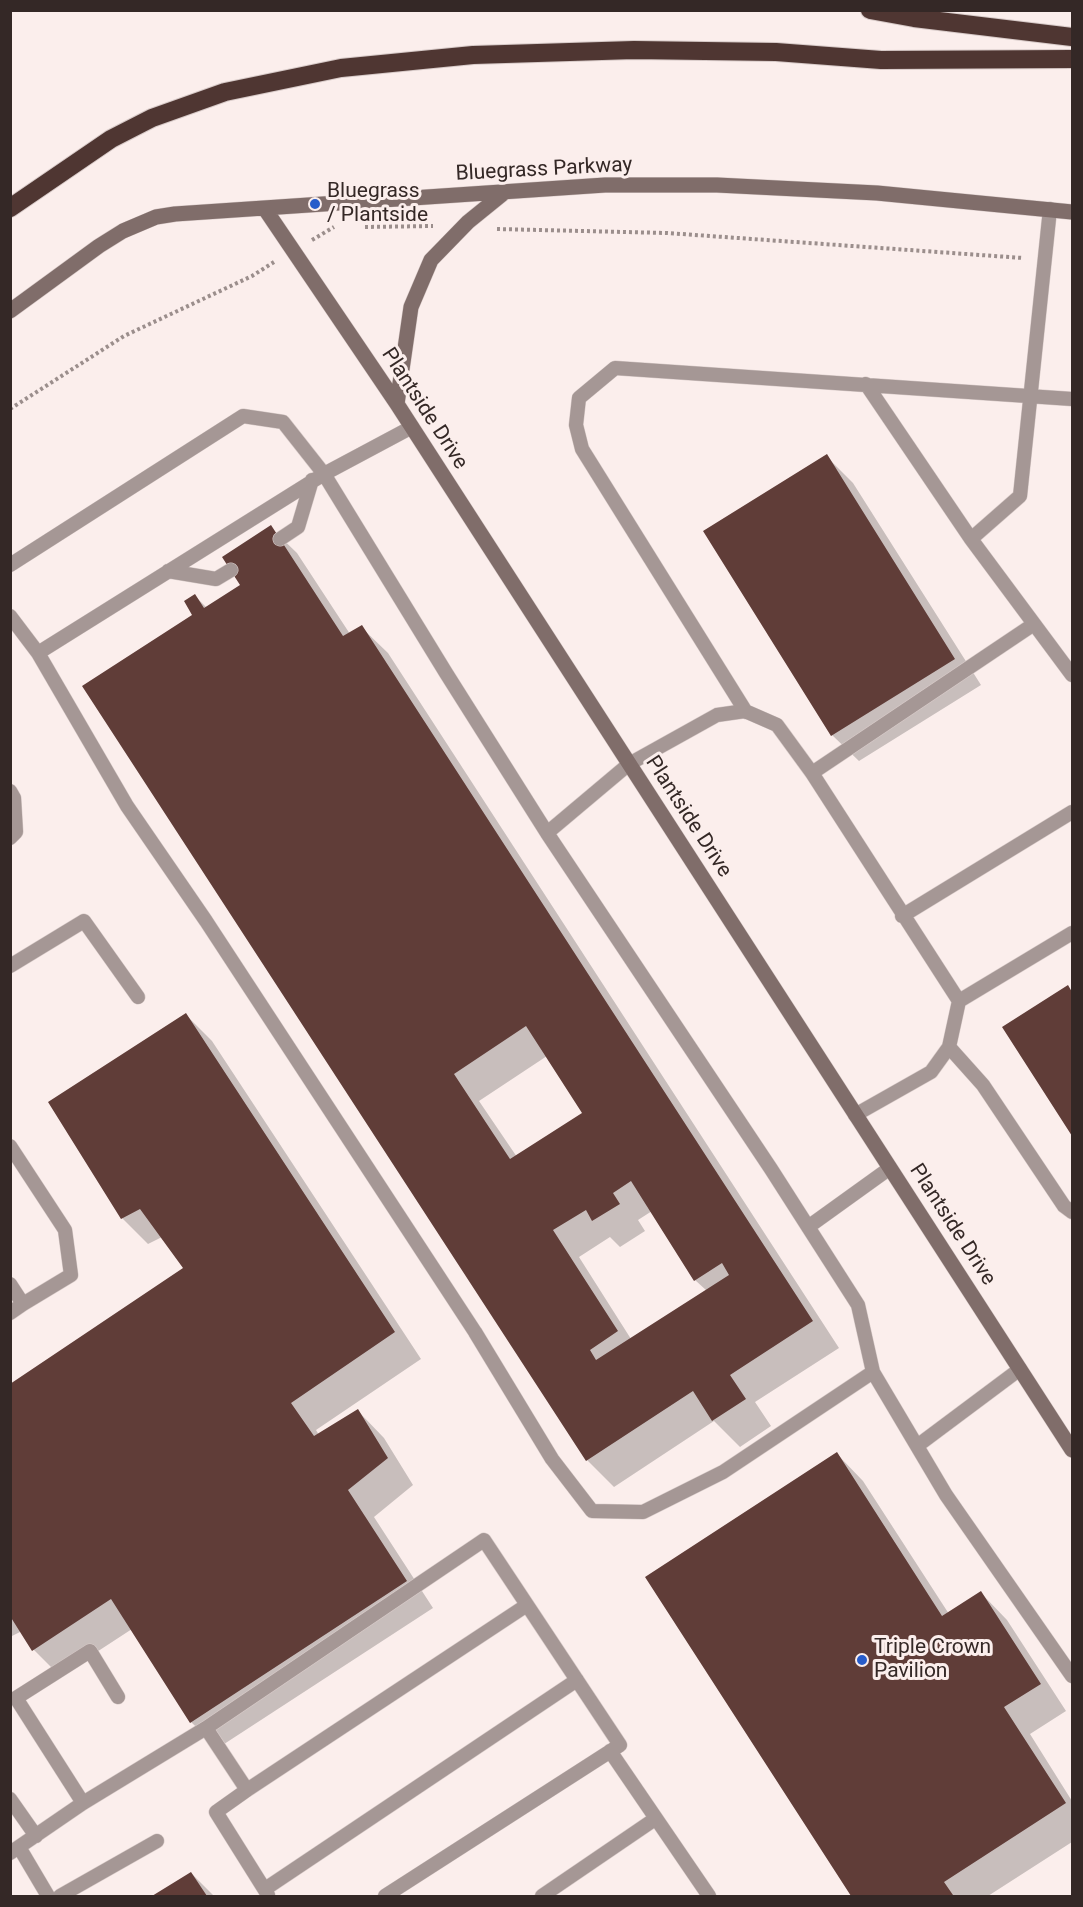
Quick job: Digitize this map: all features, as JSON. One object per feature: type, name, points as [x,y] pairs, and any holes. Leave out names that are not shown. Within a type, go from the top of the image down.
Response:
[{"type":"highway","points":[[870,10],[914,18],[1072,37]]},
{"type":"highway","points":[[10,208],[111,139],[152,118],[225,92],[341,68],[473,55],[634,50],[776,52],[881,60],[1072,59]]},
{"type":"street","name":"Bluegrass Parkway","points":[[10,311],[123,231],[156,217],[175,214],[605,186],[717,185],[877,193],[1072,212]]},
{"type":"street","points":[[397,404],[411,307],[432,260],[468,222],[505,192]]},
{"type":"street","name":"Plantside Drive","points":[[265,209],[412,427],[1072,1450]]},
{"type":"lane","points":[[971,539],[1020,496],[1050,209]]},
{"type":"lane","points":[[746,712],[582,449],[576,425],[579,398],[615,368],[1072,399]]},
{"type":"lane","points":[[866,384],[971,539],[1072,675]]},
{"type":"lane","points":[[10,565],[243,416],[283,422],[547,833],[858,1305],[873,1372],[946,1495],[1072,1676]]},
{"type":"lane","points":[[38,653],[318,477],[412,427]]},
{"type":"lane","points":[[280,539],[298,527],[318,477]]},
{"type":"lane","points":[[168,571],[216,579],[231,570]]},
{"type":"lane","points":[[10,616],[38,653],[127,806],[206,921],[475,1332],[552,1459],[592,1511],[643,1512],[713,1477],[873,1372]]},
{"type":"lane","points":[[812,773],[1034,624]]},
{"type":"lane","points":[[547,833],[629,764],[717,715],[746,712],[777,725],[812,773],[902,916],[959,1001],[949,1047],[931,1072],[855,1114]]},
{"type":"lane","points":[[10,791],[14,798],[16,832],[10,838]]},
{"type":"lane","points":[[902,916],[1072,812]]},
{"type":"lane","points":[[10,966],[84,921],[138,997]]},
{"type":"lane","points":[[959,1001],[1072,933]]},
{"type":"lane","points":[[949,1047],[983,1085],[1064,1206],[1072,1212]]},
{"type":"lane","points":[[10,1146],[65,1230],[71,1275],[10,1313]]},
{"type":"lane","points":[[808,1227],[890,1168]]},
{"type":"lane","points":[[10,1284],[23,1304]]},
{"type":"lane","points":[[917,1446],[1020,1369]]},
{"type":"lane","points":[[48,1896],[15,1850],[83,1803],[206,1728],[484,1540],[620,1745],[385,1896]]},
{"type":"lane","points":[[527,1605],[216,1812],[267,1893],[577,1680]]},
{"type":"lane","points":[[83,1803],[16,1698],[90,1651],[118,1697]]},
{"type":"lane","points":[[206,1728],[247,1790]]},
{"type":"lane","points":[[610,1751],[702,1894]]},
{"type":"lane","points":[[10,1799],[36,1836]]},
{"type":"lane","points":[[542,1896],[655,1819]]},
{"type":"lane","points":[[60,1896],[157,1841]]},
{"type":"path","points":[[359,227],[443,226]]},
{"type":"path","points":[[496,229],[667,233],[1020,258]]},
{"type":"path","points":[[10,409],[124,336],[252,276]]},
{"type":"building","points":[[827,454],[955,659],[831,736],[703,531]]},
{"type":"building","points":[[271,525],[343,636],[362,625],[813,1321],[730,1375],[746,1399],[712,1421],[693,1391],[586,1461],[82,686],[192,615],[184,601],[195,594],[204,608],[240,585],[222,557]],"holes":[[[526,1026],[582,1113],[510,1159],[454,1074]],[[631,1181],[694,1281],[722,1263],[729,1275],[596,1360],[590,1350],[618,1331],[553,1230],[586,1210],[592,1221],[620,1204],[613,1193]]]},
{"type":"building","points":[[1068,985],[1072,992],[1072,1136],[1002,1027]]},
{"type":"building","points":[[186,1013],[395,1332],[291,1403],[314,1436],[358,1409],[388,1458],[348,1490],[407,1581],[190,1723],[111,1599],[32,1651],[10,1616],[10,1384],[183,1268],[140,1209],[121,1219],[48,1102]]},
{"type":"building","name":"Triple Crown Pavilion","points":[[837,1452],[942,1616],[981,1591],[1041,1684],[1004,1707],[1066,1803],[944,1882],[953,1895],[950,1896],[851,1896],[645,1577]]},
{"type":"building","points":[[191,1872],[207,1896],[152,1896]]},
{"type":"place","name":"Bluegrass / Plantside","points":[[315,204]]},
{"type":"place","name":"Triple Crown Pavilion","points":[[862,1660]]}]
